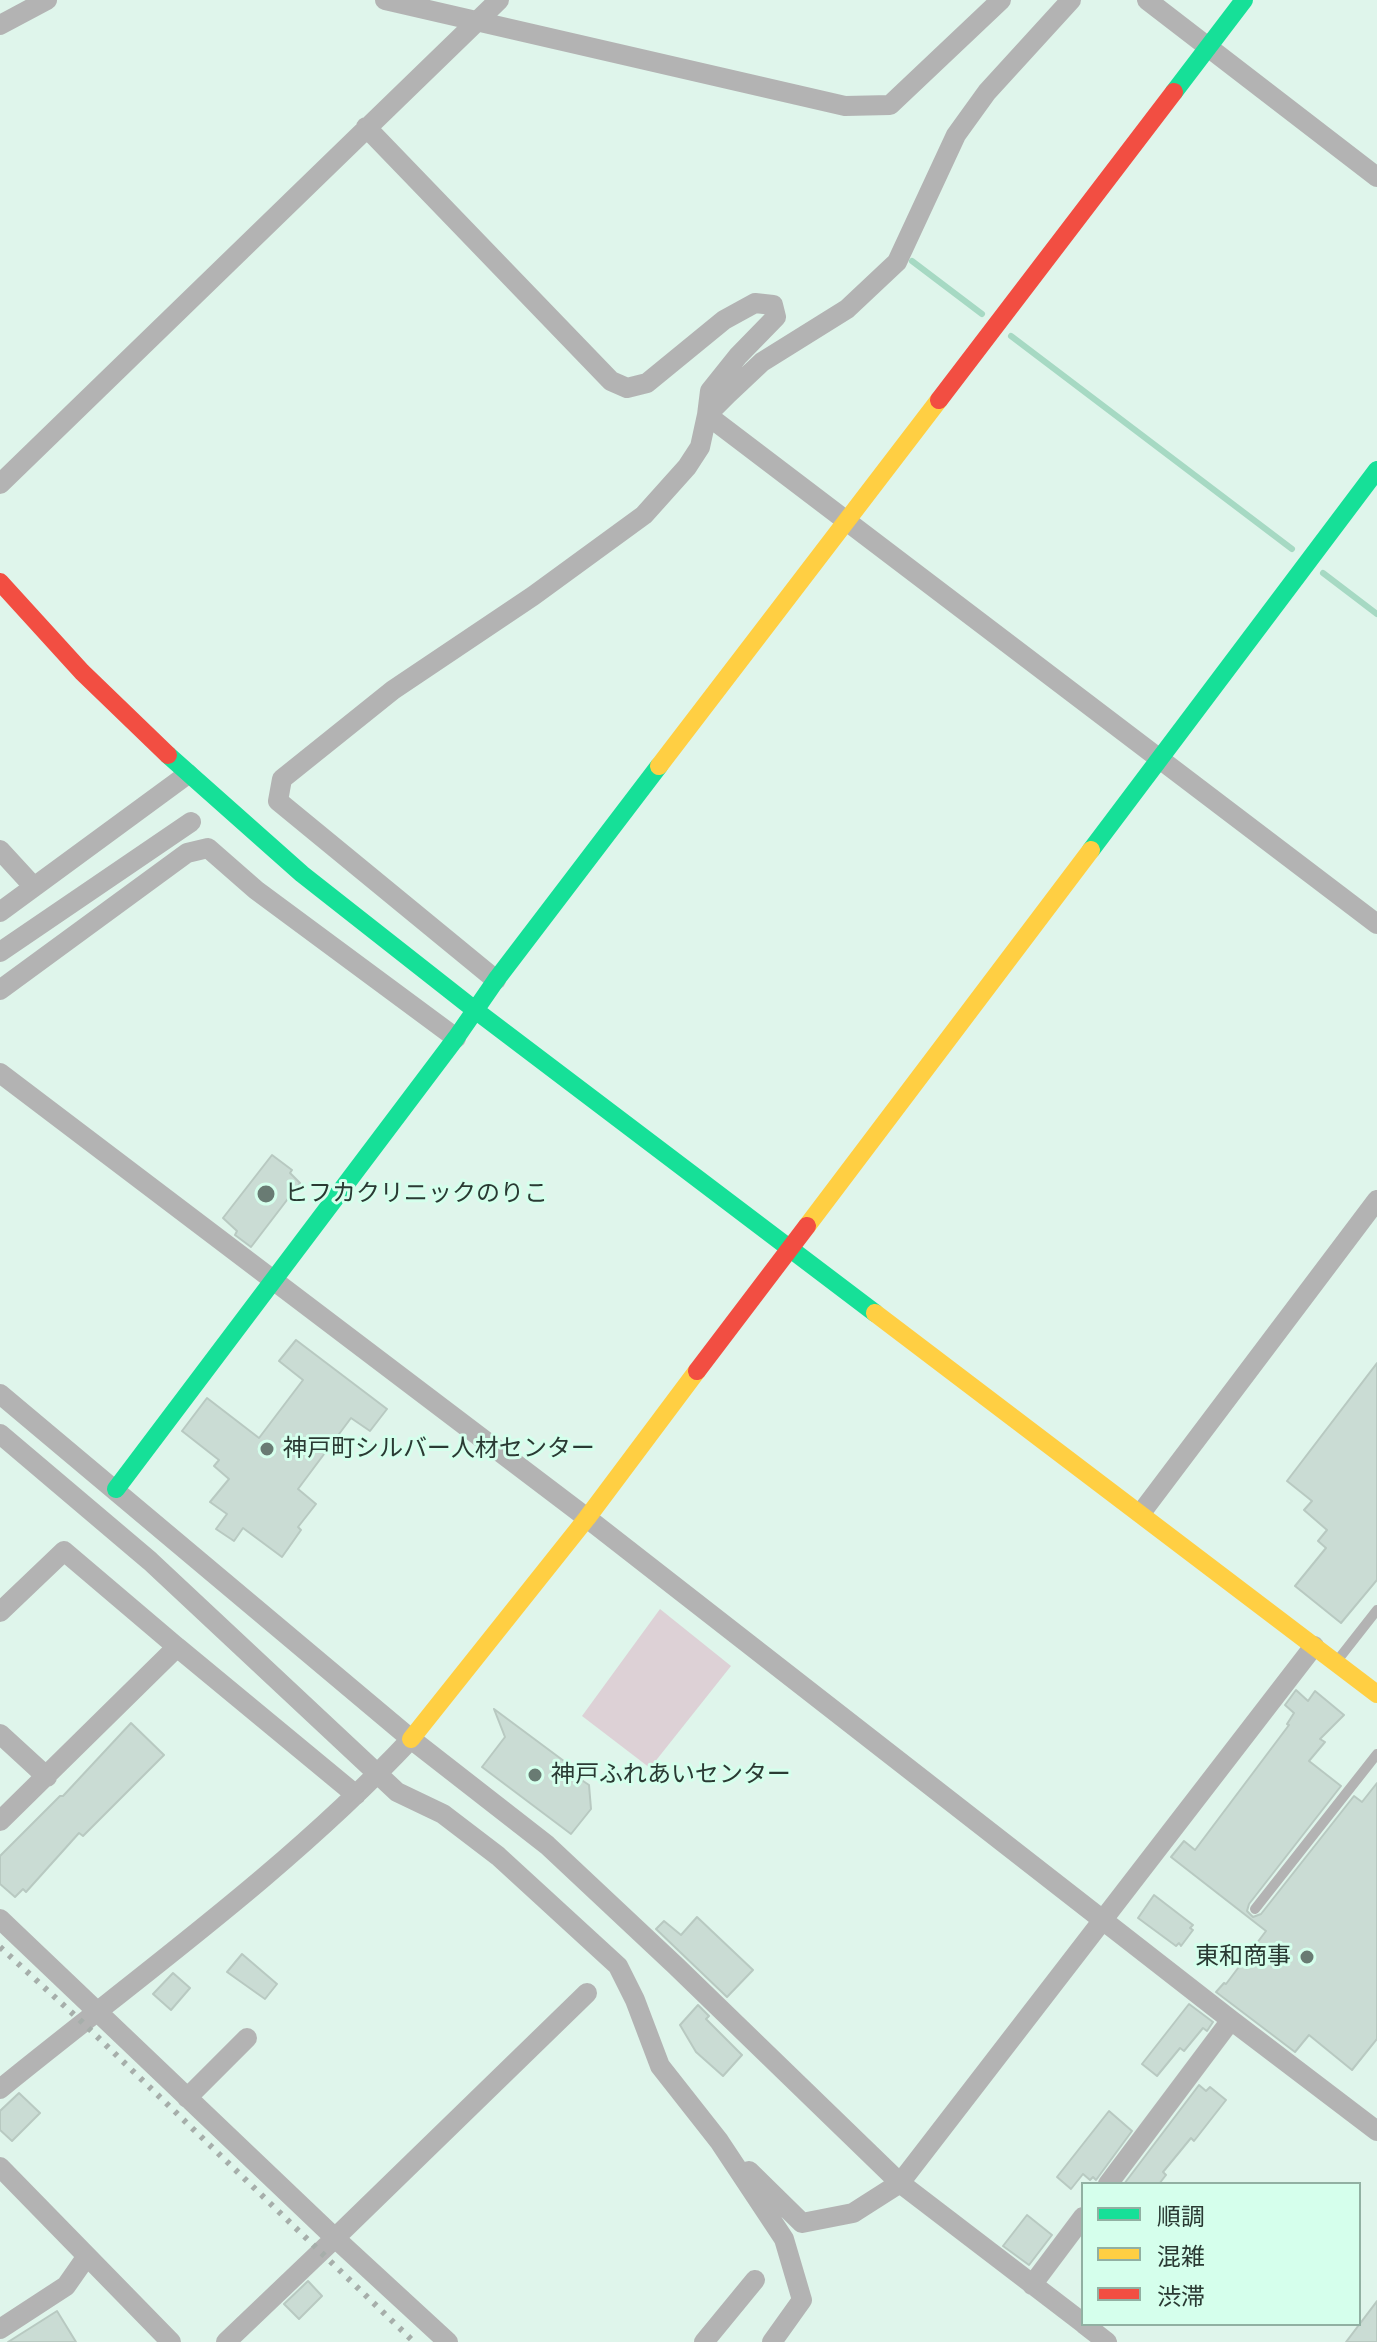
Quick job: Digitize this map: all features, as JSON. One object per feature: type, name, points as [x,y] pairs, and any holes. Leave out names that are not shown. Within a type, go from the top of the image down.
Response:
[{"type":"street","points":[[0,25],[47,0]]},
{"type":"street","points":[[385,0],[845,106],[890,105],[1001,0]]},
{"type":"street","points":[[0,484],[499,0]]},
{"type":"street","points":[[707,415],[762,362],[847,309],[897,262],[956,135],[987,92],[1071,0]]},
{"type":"street","points":[[1147,0],[1377,177]]},
{"type":"street","points":[[116,1489],[456,1038],[496,980],[1244,0]]},
{"type":"street","points":[[366,127],[611,381],[627,388],[647,383],[724,320],[755,303],[773,305],[776,317],[738,356],[710,391],[700,447],[687,467],[644,515],[533,596],[393,690],[282,779],[278,801],[496,980]]},
{"type":"street","points":[[707,415],[1377,924]]},
{"type":"street","points":[[0,2089],[149,1972],[356,1795],[411,1739],[587,1518],[1377,470]]},
{"type":"street","points":[[0,582],[82,672],[188,774],[302,874],[475,1010],[1377,1694]]},
{"type":"street","points":[[0,912],[188,774]]},
{"type":"street","points":[[0,952],[191,822]]},
{"type":"street","points":[[0,990],[187,853],[208,848],[256,890],[456,1038]]},
{"type":"street","points":[[0,850],[34,887]]},
{"type":"street","points":[[0,1073],[587,1518],[1377,2131]]},
{"type":"street","points":[[1141,1513],[1377,1200]]},
{"type":"street","points":[[0,1394],[411,1739],[547,1845],[900,2183],[1081,2322]]},
{"type":"street","points":[[0,1434],[150,1561],[397,1792],[443,1814],[498,1856],[618,1966],[635,2000],[660,2066],[719,2141],[784,2239],[802,2300],[772,2342]]},
{"type":"street","points":[[0,1612],[64,1551],[356,1795]]},
{"type":"street","points":[[719,2141],[802,2223],[853,2213],[900,2183],[1314,1646]]},
{"type":"street","points":[[0,1821],[177,1647]]},
{"type":"street","points":[[0,1734],[47,1777]]},
{"type":"street","points":[[0,1919],[448,2342]]},
{"type":"street","points":[[226,2342],[587,1993]]},
{"type":"street","points":[[1110,2182],[1231,2020]]},
{"type":"street","points":[[187,2098],[247,2038]]},
{"type":"street","points":[[0,2167],[171,2342]]},
{"type":"street","points":[[1032,2285],[1081,2220]]},
{"type":"street","points":[[0,2329],[66,2286],[87,2256]]},
{"type":"street","points":[[704,2342],[755,2280]]},
{"type":"street","points":[[1086,2326],[1107,2342]]},
{"type":"lane","points":[[1336,1662],[1377,1610]]},
{"type":"lane","points":[[1255,1909],[1377,1754]]},
{"type":"shaded area","points":[[660,1609],[731,1666],[650,1768],[582,1716]]},
{"type":"building","name":"ヒフカクリニックのりこ","points":[[272,1155],[292,1170],[290,1173],[300,1183],[251,1247],[235,1235],[237,1231],[223,1218]]},
{"type":"building","name":"神戸町シルバー人材センター","points":[[296,1340],[387,1409],[370,1431],[351,1418],[298,1489],[316,1504],[298,1527],[301,1530],[282,1557],[243,1528],[234,1541],[216,1529],[227,1514],[210,1502],[229,1479],[214,1466],[219,1460],[182,1431],[207,1398],[259,1438],[303,1380],[279,1361]]},
{"type":"building","points":[[1377,1363],[1377,1580],[1341,1623],[1295,1586],[1326,1548],[1318,1541],[1327,1530],[1304,1510],[1312,1501],[1287,1481]]},
{"type":"building","points":[[1296,1690],[1308,1701],[1315,1691],[1344,1715],[1320,1739],[1325,1742],[1309,1761],[1341,1786],[1249,1904],[1247,1911],[1253,1917],[1261,1914],[1354,1796],[1362,1802],[1377,1783],[1377,2039],[1352,2070],[1309,2035],[1295,2052],[1216,1992],[1226,1984],[1266,1931],[1171,1857],[1184,1841],[1195,1850],[1289,1725],[1294,1713],[1285,1705]]},
{"type":"building","name":"神戸ふれあいセンター","points":[[494,1709],[580,1773],[577,1777],[589,1785],[591,1809],[571,1834],[482,1767],[505,1737]]},
{"type":"building","points":[[131,1723],[164,1755],[83,1836],[79,1833],[26,1892],[23,1889],[15,1897],[0,1884],[0,1856],[63,1796]]},
{"type":"building","points":[[1154,1895],[1193,1925],[1190,1928],[1193,1930],[1181,1946],[1179,1943],[1176,1946],[1138,1918]]},
{"type":"building","points":[[697,1917],[753,1970],[727,1997],[656,1929],[664,1921],[681,1935]]},
{"type":"building","points":[[242,1954],[277,1984],[265,1999],[227,1972]]},
{"type":"building","points":[[173,1973],[190,1988],[171,2010],[153,1994]]},
{"type":"building","points":[[1189,2004],[1213,2022],[1207,2031],[1203,2028],[1184,2051],[1180,2048],[1157,2076],[1142,2064]]},
{"type":"building","points":[[698,2005],[709,2016],[706,2019],[742,2055],[723,2076],[696,2052],[680,2025]]},
{"type":"building","points":[[1199,2085],[1206,2091],[1210,2087],[1226,2100],[1194,2141],[1191,2138],[1163,2172],[1166,2175],[1161,2182],[1126,2182]]},
{"type":"building","points":[[19,2093],[40,2113],[12,2141],[0,2130],[0,2111]]},
{"type":"building","points":[[1109,2111],[1132,2131],[1096,2180],[1093,2177],[1090,2180],[1083,2174],[1071,2189],[1057,2177]]},
{"type":"building","points":[[1027,2215],[1052,2235],[1029,2265],[1003,2246]]},
{"type":"building","points":[[308,2281],[322,2296],[299,2319],[284,2304]]},
{"type":"building","points":[[1377,2301],[1377,2342],[1346,2342]]},
{"type":"building","points":[[57,2311],[76,2342],[8,2342]]},
{"type":"waterway","points":[[912,261],[982,314]]},
{"type":"waterway","points":[[1011,336],[1292,549]]},
{"type":"waterway","points":[[1323,573],[1377,614]]},
{"type":"railway","points":[[0,1947],[414,2342]]},
{"type":"traffic: fast","points":[[1174,92],[1244,0]]},
{"type":"traffic: fast","points":[[1091,850],[1377,470]]},
{"type":"traffic: fast","points":[[168,755],[302,874],[475,1010],[875,1313]]},
{"type":"traffic: fast","points":[[116,1489],[659,766]]},
{"type":"traffic: slow","points":[[659,766],[939,400]]},
{"type":"traffic: slow","points":[[807,1226],[1091,850]]},
{"type":"traffic: slow","points":[[875,1313],[1377,1694]]},
{"type":"traffic: slow","points":[[411,1739],[587,1518],[697,1371]]},
{"type":"traffic: jam","points":[[939,400],[1174,92]]},
{"type":"traffic: jam","points":[[0,582],[82,672],[168,755]]},
{"type":"traffic: jam","points":[[697,1371],[807,1226]]},
{"type":"place","name":"ヒフカクリニックのりこ","points":[[266,1194]]},
{"type":"place","name":"神戸町シルバー人材センター","points":[[267,1449]]},
{"type":"place","name":"神戸ふれあいセンター","points":[[535,1775]]},
{"type":"place","name":"東和商事","points":[[1307,1957]]}]
